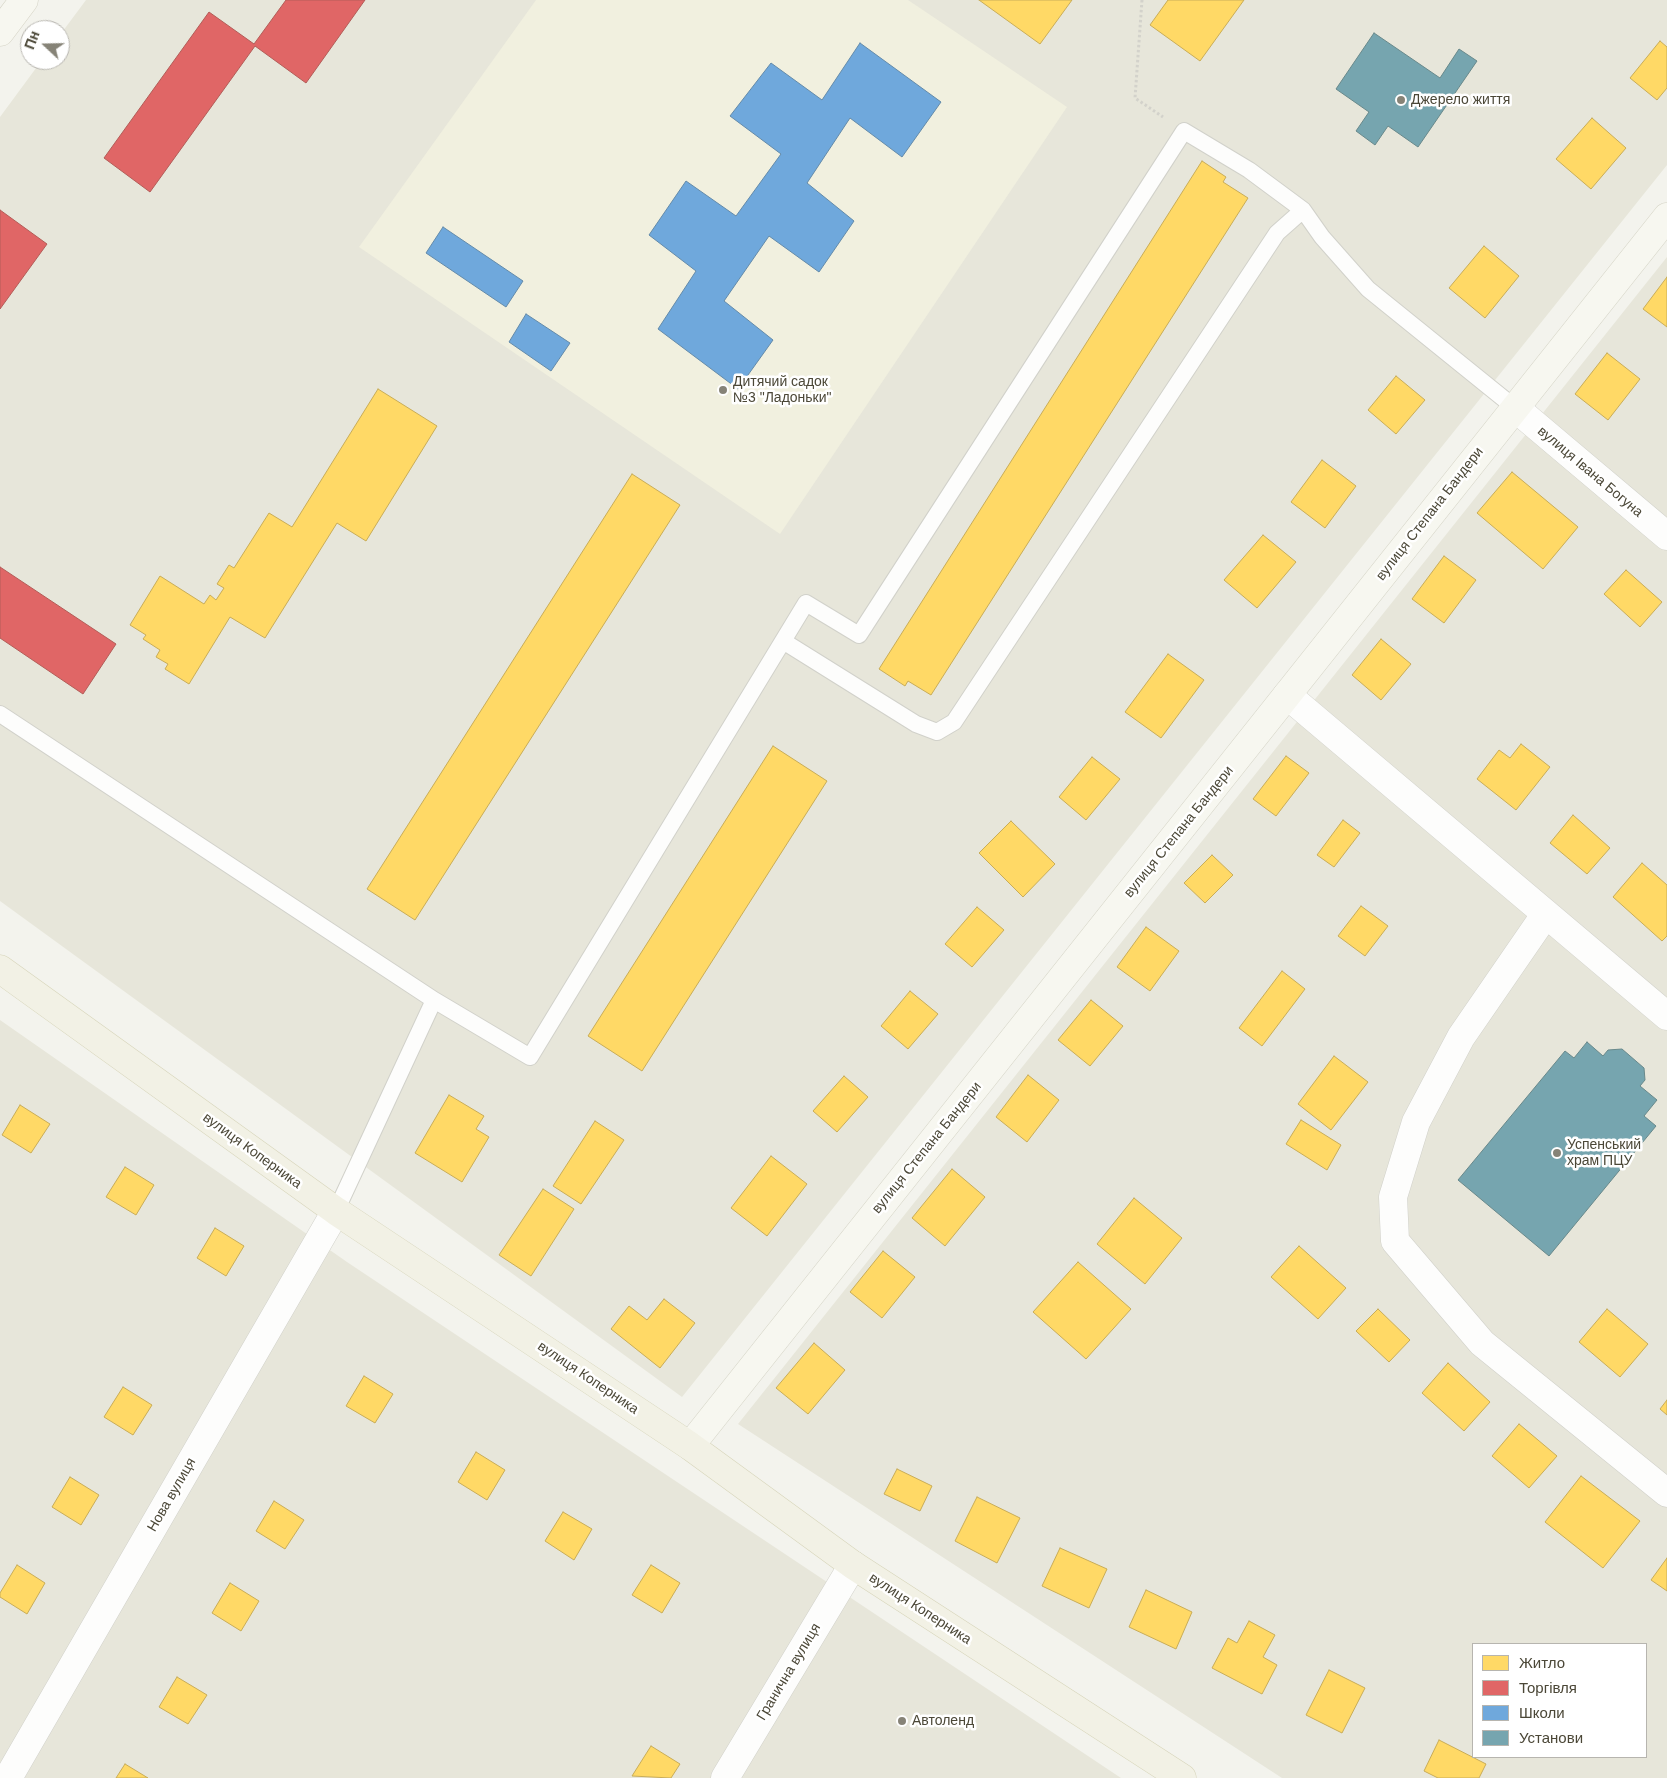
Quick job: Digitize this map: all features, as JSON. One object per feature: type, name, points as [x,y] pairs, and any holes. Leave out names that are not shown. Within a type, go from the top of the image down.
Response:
[{"type":"main road","name":"вулиця Коперника","points":[[0,968],[336,1211],[690,1446],[853,1565],[1182,1778]]},
{"type":"street","points":[[0,32],[24,0]]},
{"type":"street","name":"вулиця Степана Бандери","points":[[690,1446],[1288,696],[1514,407],[1667,217]]},
{"type":"street","name":"вулиця Івана Богуна","points":[[1514,407],[1667,536]]},
{"type":"street","points":[[1288,696],[1546,916],[1667,1016]]},
{"type":"street","points":[[1546,916],[1461,1037],[1416,1122],[1393,1197],[1395,1241],[1482,1343],[1667,1493]]},
{"type":"street","name":"Нова вулиця","points":[[8,1778],[336,1211]]},
{"type":"street","name":"Гранична вулиця","points":[[725,1778],[853,1565]]},
{"type":"lane","points":[[0,714],[434,1000],[530,1057],[806,603],[859,635],[1184,131],[1248,170],[1304,210],[1322,237],[1368,289],[1514,407]]},
{"type":"lane","points":[[783,641],[916,724],[936,732],[954,722],[1277,233],[1304,210]]},
{"type":"lane","points":[[336,1211],[434,1000]]},
{"type":"path","points":[[1142,0],[1135,98],[1184,131]]},
{"type":"shaded area","points":[[86,0],[1667,0],[1667,165],[682,1397],[0,901],[0,117],[35,70],[70,70],[70,22]]},
{"type":"shaded area","name":"Дитячий садок №3 \"Ладоньки\"","points":[[536,0],[908,0],[1067,107],[780,534],[359,247]]},
{"type":"shaded area","points":[[1667,257],[1667,1778],[1282,1778],[738,1424]]},
{"type":"shaded area","points":[[0,1020],[347,1262],[1121,1778],[0,1778]]},
{"type":"building: Житло","points":[[979,0],[1072,0],[1040,44]]},
{"type":"building: Житло","points":[[1168,0],[1244,0],[1200,61],[1150,25]]},
{"type":"building: Житло","points":[[1660,41],[1667,47],[1667,88],[1657,100],[1630,78]]},
{"type":"building: Житло","points":[[1592,118],[1626,148],[1591,189],[1556,159]]},
{"type":"building: Житло","points":[[1202,161],[1226,177],[1223,182],[1248,198],[931,695],[908,681],[905,686],[879,669]]},
{"type":"building: Житло","points":[[1484,246],[1519,276],[1485,318],[1449,288]]},
{"type":"building: Житло","points":[[1667,277],[1667,327],[1643,309]]},
{"type":"building: Житло","points":[[1607,353],[1640,379],[1608,420],[1575,394]]},
{"type":"building: Житло","points":[[1396,376],[1425,400],[1396,434],[1368,410]]},
{"type":"building: Житло","points":[[378,389],[437,426],[366,541],[337,523],[265,638],[230,617],[189,684],[165,669],[168,664],[156,657],[160,650],[143,639],[146,635],[130,625],[160,576],[204,604],[210,595],[216,600],[224,588],[217,584],[229,565],[234,568],[269,513],[292,527]]},
{"type":"building: Житло","points":[[1322,460],[1356,486],[1325,528],[1291,502]]},
{"type":"building: Житло","points":[[1512,472],[1578,527],[1543,569],[1477,513]]},
{"type":"building: Житло","points":[[632,474],[680,505],[415,920],[367,889]]},
{"type":"building: Житло","points":[[1263,535],[1296,562],[1257,608],[1224,580]]},
{"type":"building: Житло","points":[[1444,556],[1476,580],[1444,623],[1412,599]]},
{"type":"building: Житло","points":[[1626,570],[1662,602],[1640,627],[1604,594]]},
{"type":"building: Житло","points":[[1381,639],[1411,664],[1381,700],[1352,675]]},
{"type":"building: Житло","points":[[1168,654],[1204,680],[1161,738],[1125,712]]},
{"type":"building: Житло","points":[[1521,744],[1550,767],[1516,810],[1477,779],[1499,750],[1510,758]]},
{"type":"building: Житло","points":[[773,746],[827,781],[642,1071],[588,1036]]},
{"type":"building: Житло","points":[[1286,756],[1309,773],[1276,816],[1253,799]]},
{"type":"building: Житло","points":[[1092,757],[1120,779],[1086,820],[1059,797]]},
{"type":"building: Житло","points":[[1573,815],[1610,848],[1587,874],[1550,843]]},
{"type":"building: Житло","points":[[1343,820],[1360,833],[1334,867],[1317,855]]},
{"type":"building: Житло","points":[[1011,821],[1055,864],[1023,897],[979,853]]},
{"type":"building: Житло","points":[[1212,855],[1233,875],[1205,903],[1184,883]]},
{"type":"building: Житло","points":[[1642,863],[1667,885],[1667,936],[1662,941],[1613,897]]},
{"type":"building: Житло","points":[[1361,906],[1388,926],[1365,956],[1338,936]]},
{"type":"building: Житло","points":[[977,907],[1004,930],[972,967],[945,944]]},
{"type":"building: Житло","points":[[1146,927],[1179,951],[1150,991],[1117,967]]},
{"type":"building: Житло","points":[[1282,971],[1305,989],[1262,1046],[1239,1028]]},
{"type":"building: Житло","points":[[910,991],[938,1014],[908,1049],[881,1026]]},
{"type":"building: Житло","points":[[1091,1000],[1123,1026],[1090,1066],[1058,1040]]},
{"type":"building: Житло","points":[[1334,1056],[1368,1082],[1331,1130],[1298,1104]]},
{"type":"building: Житло","points":[[1028,1075],[1059,1100],[1027,1142],[996,1117]]},
{"type":"building: Житло","points":[[844,1076],[868,1097],[837,1132],[813,1111]]},
{"type":"building: Житло","points":[[449,1095],[484,1116],[476,1129],[489,1137],[462,1182],[415,1153]]},
{"type":"building: Житло","points":[[20,1105],[50,1124],[31,1153],[2,1135]]},
{"type":"building: Житло","points":[[1301,1120],[1341,1145],[1327,1170],[1286,1144]]},
{"type":"building: Житло","points":[[595,1121],[624,1140],[581,1204],[553,1186]]},
{"type":"building: Житло","points":[[771,1156],[807,1184],[767,1236],[731,1208]]},
{"type":"building: Житло","points":[[125,1167],[154,1185],[136,1215],[106,1197]]},
{"type":"building: Житло","points":[[952,1169],[985,1197],[945,1246],[912,1218]]},
{"type":"building: Житло","points":[[543,1189],[574,1209],[531,1276],[499,1255]]},
{"type":"building: Житло","points":[[1134,1198],[1182,1238],[1145,1284],[1097,1244]]},
{"type":"building: Житло","points":[[215,1228],[244,1246],[226,1276],[197,1258]]},
{"type":"building: Житло","points":[[1299,1246],[1346,1288],[1318,1319],[1271,1277]]},
{"type":"building: Житло","points":[[883,1251],[915,1277],[882,1318],[850,1292]]},
{"type":"building: Житло","points":[[1078,1262],[1131,1309],[1086,1359],[1033,1312]]},
{"type":"building: Житло","points":[[664,1299],[695,1323],[660,1368],[611,1329],[629,1306],[647,1320]]},
{"type":"building: Житло","points":[[1378,1309],[1410,1340],[1389,1362],[1356,1331]]},
{"type":"building: Житло","points":[[1607,1309],[1648,1344],[1620,1377],[1579,1342]]},
{"type":"building: Житло","points":[[814,1343],[845,1370],[808,1414],[776,1388]]},
{"type":"building: Житло","points":[[1448,1363],[1490,1402],[1464,1431],[1422,1393]]},
{"type":"building: Житло","points":[[364,1376],[393,1394],[375,1423],[346,1406]]},
{"type":"building: Житло","points":[[123,1387],[152,1405],[133,1435],[104,1417]]},
{"type":"building: Житло","points":[[1667,1400],[1667,1415],[1660,1409]]},
{"type":"building: Житло","points":[[1519,1424],[1557,1456],[1529,1488],[1492,1456]]},
{"type":"building: Житло","points":[[476,1452],[505,1470],[487,1500],[458,1482]]},
{"type":"building: Житло","points":[[897,1469],[932,1486],[920,1511],[884,1494]]},
{"type":"building: Житло","points":[[1581,1476],[1640,1521],[1603,1568],[1545,1522]]},
{"type":"building: Житло","points":[[70,1477],[99,1495],[81,1525],[52,1507]]},
{"type":"building: Житло","points":[[977,1497],[1020,1518],[997,1563],[955,1541]]},
{"type":"building: Житло","points":[[274,1501],[304,1520],[285,1549],[256,1531]]},
{"type":"building: Житло","points":[[563,1512],[592,1529],[574,1560],[545,1541]]},
{"type":"building: Житло","points":[[1060,1548],[1107,1569],[1089,1608],[1042,1586]]},
{"type":"building: Житло","points":[[1667,1558],[1667,1591],[1651,1580]]},
{"type":"building: Житло","points":[[17,1565],[45,1583],[27,1614],[0,1597],[0,1593]]},
{"type":"building: Житло","points":[[651,1565],[680,1583],[662,1613],[632,1595]]},
{"type":"building: Житло","points":[[230,1583],[259,1601],[241,1631],[212,1613]]},
{"type":"building: Житло","points":[[1146,1590],[1192,1612],[1176,1649],[1129,1627]]},
{"type":"building: Житло","points":[[1249,1621],[1275,1635],[1263,1657],[1277,1665],[1262,1694],[1212,1668],[1228,1638],[1237,1643]]},
{"type":"building: Житло","points":[[1329,1670],[1365,1688],[1342,1733],[1306,1715]]},
{"type":"building: Житло","points":[[177,1677],[207,1695],[188,1724],[159,1707]]},
{"type":"building: Житло","points":[[1439,1740],[1486,1764],[1479,1778],[1438,1778],[1424,1771]]},
{"type":"building: Житло","points":[[651,1746],[680,1764],[671,1778],[632,1776]]},
{"type":"building: Житло","points":[[125,1764],[148,1778],[116,1778]]},
{"type":"building: Торгівля","points":[[286,0],[365,0],[306,83],[255,46],[150,192],[104,158],[209,12],[254,44]]},
{"type":"building: Торгівля","points":[[0,210],[47,244],[0,309]]},
{"type":"building: Торгівля","points":[[0,567],[116,644],[83,694],[0,638]]},
{"type":"building: Школи","points":[[860,43],[941,102],[902,157],[850,118],[807,183],[854,221],[819,272],[769,236],[724,301],[773,340],[738,389],[658,329],[696,271],[649,235],[686,181],[736,216],[781,154],[730,116],[771,63],[822,100]]},
{"type":"building: Школи","points":[[443,227],[523,281],[506,307],[426,253]]},
{"type":"building: Школи","points":[[526,314],[570,343],[551,371],[509,342]]},
{"type":"building: Установи","name":"Джерело життя","points":[[1374,33],[1440,78],[1459,49],[1477,61],[1418,147],[1388,126],[1375,145],[1356,131],[1369,112],[1336,89]]},
{"type":"building: Установи","name":"Успенський храм ПЦУ","points":[[1587,1042],[1603,1056],[1608,1050],[1622,1049],[1644,1068],[1645,1080],[1640,1086],[1657,1100],[1644,1116],[1656,1126],[1549,1256],[1458,1180],[1565,1051],[1574,1058]]},
{"type":"place","name":"Джерело життя","points":[[1401,100]]},
{"type":"place","name":"Дитячий садок №3 \"Ладоньки\"","points":[[723,390]]},
{"type":"place","name":"Успенський храм ПЦУ","points":[[1557,1153]]},
{"type":"place","name":"Автоленд","points":[[902,1721]]}]
